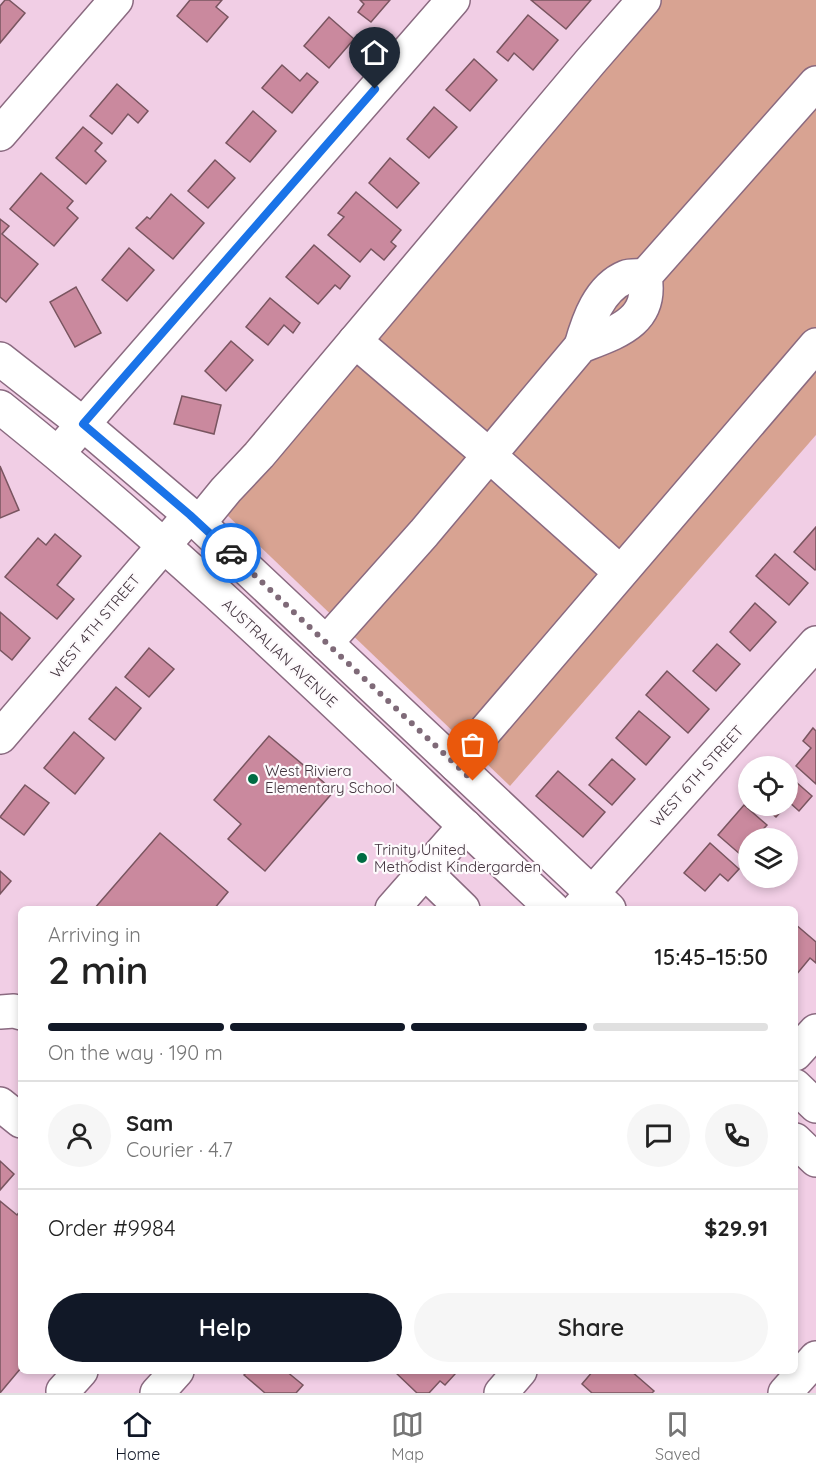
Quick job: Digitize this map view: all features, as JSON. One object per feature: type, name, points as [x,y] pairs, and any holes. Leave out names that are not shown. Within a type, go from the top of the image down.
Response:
[{"type":"main road","points":[[0,134],[116,0]]},
{"type":"main road","points":[[58,453],[453,0]]},
{"type":"main road","name":"WEST 4TH STREET","points":[[0,737],[164,544],[194,519],[355,341],[645,0]]},
{"type":"main road","points":[[326,643],[490,456],[581,346],[612,335],[628,325],[643,309],[647,290],[645,276],[816,83]]},
{"type":"main road","points":[[355,341],[490,456],[620,572]]},
{"type":"main road","points":[[456,765],[816,345]]},
{"type":"main road","points":[[0,359],[83,424],[194,519],[456,765],[593,904]]},
{"type":"main road","name":"AUSTRALIAN AVENUE","points":[[0,407],[58,453],[164,544],[549,906]]},
{"type":"main road","name":"WEST 6TH STREET","points":[[593,904],[816,643]]},
{"type":"main road","points":[[395,906],[465,826]]},
{"type":"main road","points":[[425,872],[460,906]]},
{"type":"main road","points":[[0,1012],[18,1012]]},
{"type":"main road","points":[[798,1051],[816,1031]]},
{"type":"main road","points":[[798,1089],[816,1106]]},
{"type":"main road","points":[[0,1104],[18,1119]]},
{"type":"main road","points":[[798,1143],[816,1160]]},
{"type":"main road","points":[[785,1393],[816,1358]]},
{"type":"main road","points":[[66,1393],[63,1391],[78,1374]]},
{"type":"main road","points":[[157,1393],[174,1374]]},
{"type":"main road","points":[[501,1393],[517,1374]]},
{"type":"shaded area","points":[[630,0],[816,0],[816,435],[510,786],[203,492]]},
{"type":"building","points":[[5,0],[9,0],[25,13],[0,43],[0,6]]},
{"type":"building","points":[[190,0],[222,0],[216,7],[228,17],[207,42],[177,16]]},
{"type":"building","points":[[360,0],[390,0],[371,22],[358,12],[364,4]]},
{"type":"building","points":[[531,0],[591,0],[566,29]]},
{"type":"building","points":[[528,15],[558,40],[533,70],[514,53],[508,61],[497,52]]},
{"type":"building","points":[[329,17],[354,39],[329,68],[304,46]]},
{"type":"building","points":[[474,59],[497,80],[470,111],[446,90]]},
{"type":"building","points":[[282,65],[300,81],[307,73],[318,82],[292,113],[262,88]]},
{"type":"building","points":[[117,84],[148,111],[138,123],[128,114],[112,134],[90,116]]},
{"type":"building","points":[[434,107],[457,127],[429,158],[407,139]]},
{"type":"building","points":[[253,111],[276,131],[250,162],[226,143]]},
{"type":"building","points":[[83,127],[102,143],[95,151],[106,161],[86,184],[56,158]]},
{"type":"building","points":[[390,158],[419,183],[397,208],[369,183]]},
{"type":"building","points":[[215,160],[235,178],[208,208],[188,191]]},
{"type":"building","points":[[41,173],[73,201],[67,208],[78,218],[54,246],[10,209]]},
{"type":"building","points":[[356,192],[401,230],[391,242],[396,246],[384,260],[371,249],[360,262],[328,235],[344,217],[338,213]]},
{"type":"building","points":[[171,194],[204,223],[173,259],[136,228],[147,217],[150,219]]},
{"type":"building","points":[[0,219],[9,226],[2,234],[38,264],[6,302],[0,297]]},
{"type":"building","points":[[314,245],[350,276],[340,289],[335,285],[318,304],[286,277]]},
{"type":"building","points":[[129,248],[154,270],[127,301],[102,280]]},
{"type":"building","points":[[76,287],[101,333],[75,347],[50,302]]},
{"type":"building","points":[[270,298],[300,323],[293,333],[284,325],[268,345],[246,327]]},
{"type":"building","points":[[231,341],[253,360],[226,391],[205,371]]},
{"type":"building","points":[[182,396],[221,405],[214,434],[174,424]]},
{"type":"building","points":[[0,466],[19,510],[0,518]]},
{"type":"building","points":[[816,527],[816,569],[815,570],[794,552]]},
{"type":"building","points":[[55,534],[81,556],[57,585],[74,599],[57,619],[5,577],[38,538],[46,545]]},
{"type":"building","points":[[775,554],[808,583],[789,605],[756,576]]},
{"type":"building","points":[[755,603],[776,622],[750,651],[730,632]]},
{"type":"building","points":[[0,612],[30,638],[12,660],[0,650]]},
{"type":"building","points":[[717,644],[740,664],[716,691],[693,671]]},
{"type":"building","points":[[149,648],[174,669],[149,697],[125,677]]},
{"type":"building","points":[[667,671],[709,709],[688,733],[646,695]]},
{"type":"building","points":[[116,687],[141,708],[115,740],[89,719]]},
{"type":"building","points":[[639,711],[670,737],[646,765],[616,738]]},
{"type":"building","points":[[813,728],[816,731],[816,784],[798,768],[798,764],[811,748],[803,741]]},
{"type":"building","points":[[74,732],[104,758],[75,794],[44,768]]},
{"type":"building","points":[[269,736],[334,791],[265,871],[228,839],[241,824],[214,800]]},
{"type":"building","points":[[612,759],[635,779],[612,805],[589,785]]},
{"type":"building","points":[[558,771],[605,812],[583,837],[536,796]]},
{"type":"building","points":[[798,784],[812,796],[798,810]]},
{"type":"building","points":[[25,785],[49,803],[24,835],[0,817]]},
{"type":"building","points":[[738,812],[738,816],[757,816],[767,825],[764,828],[738,828],[738,852],[718,835]]},
{"type":"building","points":[[160,833],[228,892],[216,906],[97,906]]},
{"type":"building","points":[[710,843],[738,868],[728,881],[720,874],[705,891],[684,873]]},
{"type":"building","points":[[0,871],[11,881],[0,894]]},
{"type":"building","points":[[798,927],[816,942],[816,963],[810,958],[798,973]]},
{"type":"building","points":[[0,1161],[14,1174],[0,1190]]},
{"type":"building","points":[[0,1201],[18,1214],[18,1372],[0,1393]]},
{"type":"building","points":[[290,1374],[303,1385],[296,1393],[265,1393],[244,1375]]},
{"type":"building","points":[[397,1374],[455,1374],[445,1385],[440,1381],[429,1393],[417,1393]]},
{"type":"building","points":[[590,1374],[634,1374],[654,1391],[652,1393],[592,1393],[582,1384]]},
{"type":"way so far","points":[[231,553],[473,781]]},
{"type":"place","name":"West Riviera Elementary School","points":[[253,779]]},
{"type":"place","name":"Trinity United Methodist Kindergarden","points":[[362,858]]},
{"type":"route","points":[[231,553],[83,424],[375,89]]}]
